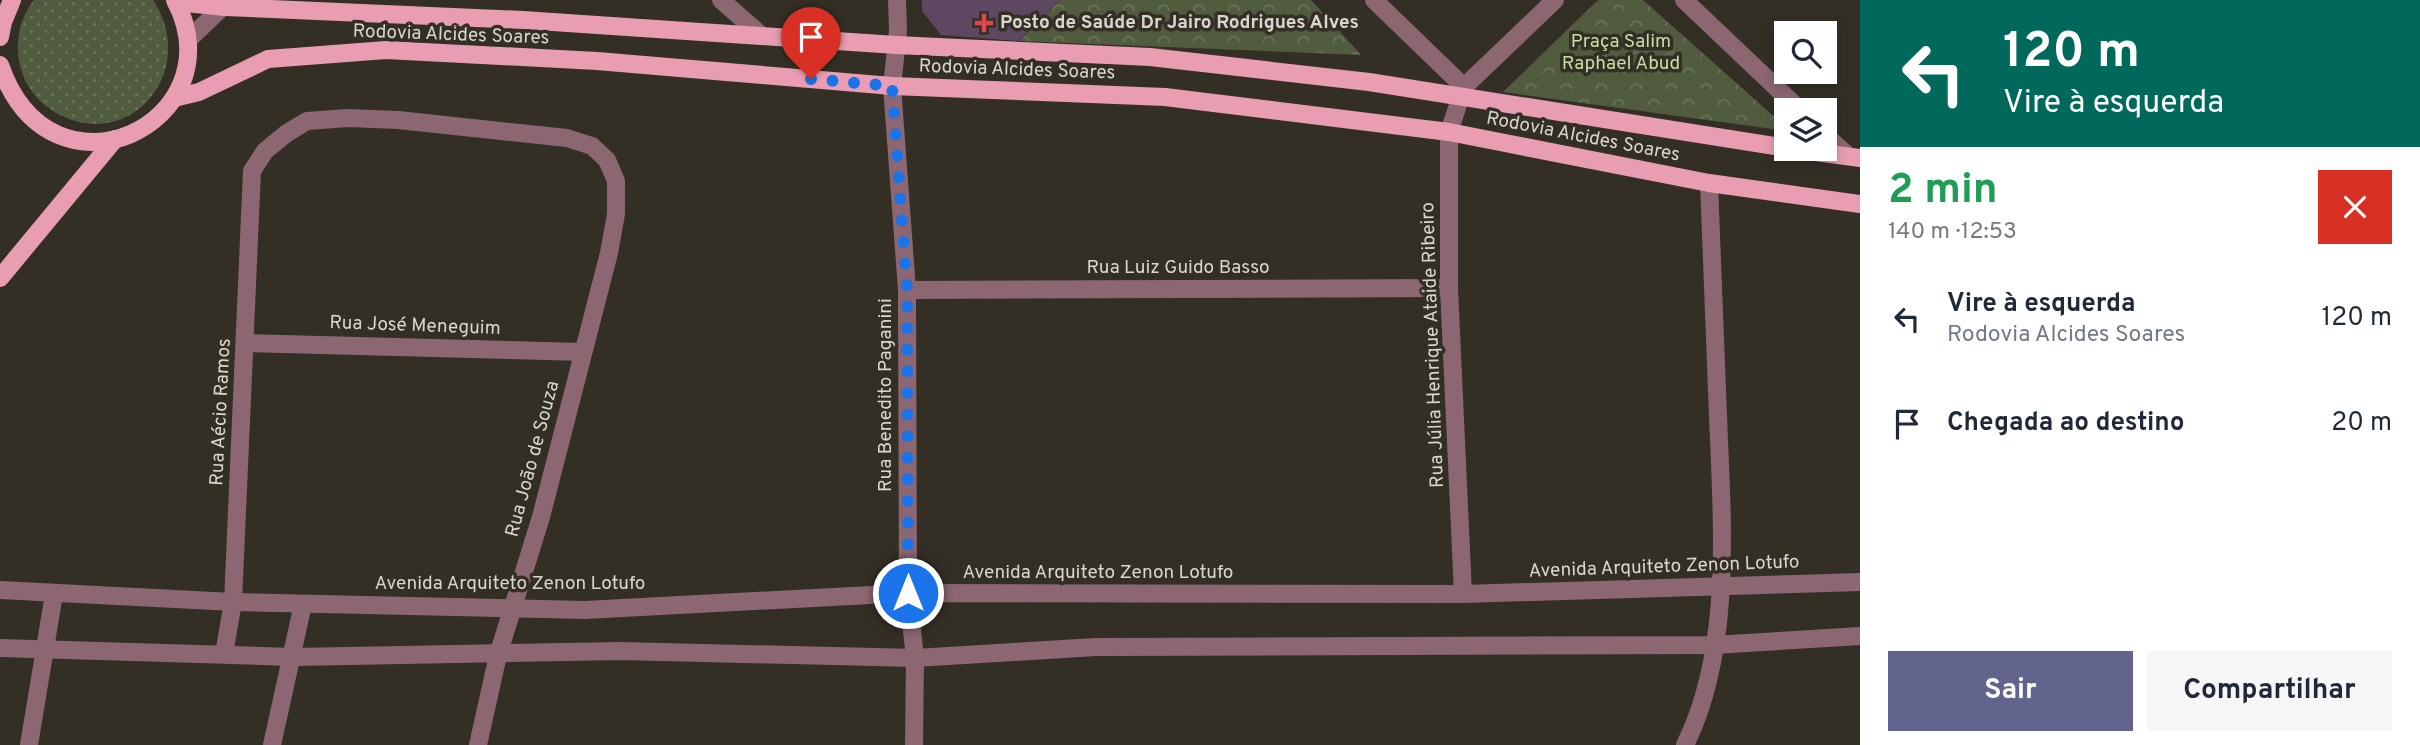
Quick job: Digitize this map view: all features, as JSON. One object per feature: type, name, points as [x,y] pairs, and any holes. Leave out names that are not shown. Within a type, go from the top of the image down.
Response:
[{"type":"main road","points":[[0,37],[12,0]]},
{"type":"main road","name":"Rodovia Alcides Soares","points":[[0,65],[15,100],[28,116],[61,136],[78,141],[97,142],[132,134],[148,125],[174,97],[183,80],[189,47],[184,20],[176,1],[523,20],[896,45],[1150,57],[1462,92],[1774,146]]},
{"type":"main road","name":"Rodovia Alcides Soares","points":[[174,97],[199,92],[268,59],[386,50],[597,61],[892,86],[1165,97],[1448,132],[1709,183],[1860,204]]},
{"type":"main road","points":[[0,278],[115,139]]},
{"type":"street","points":[[721,0],[762,36]]},
{"type":"street","name":"Rua Benedito Paganini","points":[[897,0],[892,86],[907,290],[908,593],[915,658],[914,745]]},
{"type":"street","points":[[1374,0],[1462,92],[1555,0]]},
{"type":"street","points":[[1684,0],[1787,98]]},
{"type":"street","points":[[188,40],[228,4]]},
{"type":"street","name":"Rua Júlia Henrique Ataide Ribeiro","points":[[1462,92],[1448,132],[1449,288],[1463,594]]},
{"type":"street","name":"Rua Aécio Ramos","points":[[224,654],[233,603],[252,171],[265,151],[307,121],[348,118],[398,120],[567,138],[592,146],[607,160],[616,181]]},
{"type":"street","points":[[1837,144],[1854,157]]},
{"type":"street","name":"Rua João de Souza","points":[[478,745],[498,654],[541,517],[609,253],[616,214],[616,181]]},
{"type":"street","points":[[1685,745],[1696,722],[1714,645],[1721,587],[1721,505],[1709,183]]},
{"type":"street","name":"Rua Luiz Guido Basso","points":[[907,290],[1449,288]]},
{"type":"street","name":"Rua José Meneguim","points":[[246,343],[583,352]]},
{"type":"street","name":"Avenida Arquiteto Zenon Lotufo","points":[[0,590],[233,603],[585,610],[908,593],[1463,594],[1860,582]]},
{"type":"street","points":[[29,745],[54,594]]},
{"type":"street","points":[[272,745],[303,604]]},
{"type":"street","points":[[0,648],[293,657],[621,651],[915,658],[1096,647],[1714,645],[1860,636]]},
{"type":"green space","points":[[34,0],[153,0],[166,27],[168,54],[162,79],[149,100],[130,115],[107,123],[81,122],[53,111],[42,102],[25,79],[19,56],[18,39],[22,23]]},
{"type":"green space","points":[[1060,0],[1311,0],[1361,55],[1019,41]]},
{"type":"green space","name":"Praça Salim Raphael Abud","points":[[1598,0],[1643,0],[1774,116],[1774,129],[1503,92]]},
{"type":"building","name":"Posto de Saúde Dr Jairo Rodrigues Alves","points":[[922,0],[1060,0],[1018,41],[941,35],[922,11]]},
{"type":"place","name":"Posto de Saúde Dr Jairo Rodrigues Alves","points":[[984,23]]},
{"type":"route","points":[[811,79],[892,86],[907,290],[908,593]]}]
